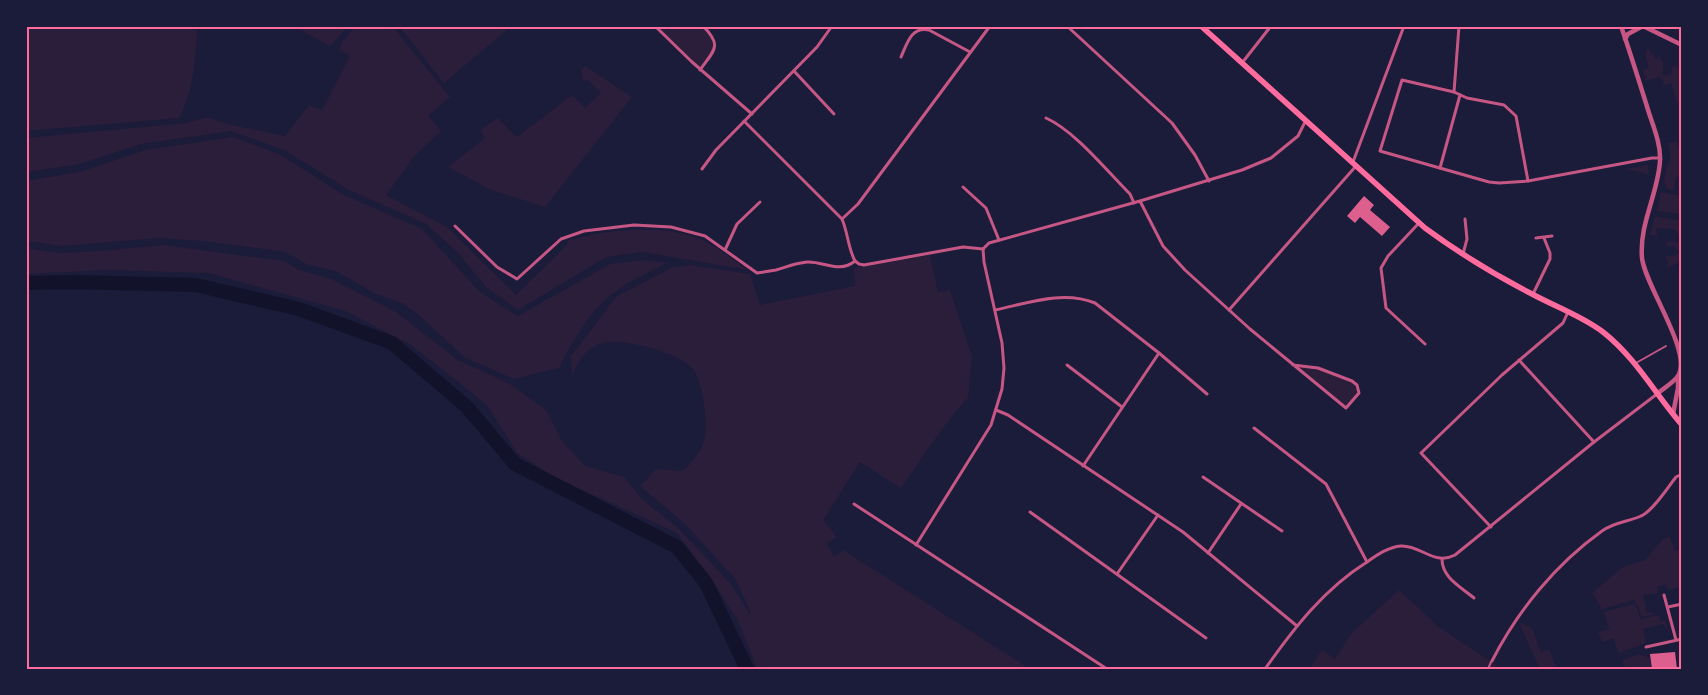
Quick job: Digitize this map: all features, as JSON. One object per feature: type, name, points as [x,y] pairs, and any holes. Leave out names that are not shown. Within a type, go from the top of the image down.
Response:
[{"type":"main road","points":[[1201,26],[1419,223],[1463,254],[1604,334],[1625,352],[1682,425]]},
{"type":"street","points":[[655,26],[700,70],[752,114]]},
{"type":"street","points":[[700,70],[716,43],[714,36],[703,26]]},
{"type":"street","points":[[702,169],[716,150],[817,47],[832,26]]},
{"type":"street","points":[[842,219],[858,204],[990,26]]},
{"type":"street","points":[[1067,26],[1172,123],[1190,147],[1208,181]]},
{"type":"street","points":[[1242,64],[1271,26]]},
{"type":"street","points":[[1229,310],[1355,165],[1404,26]]},
{"type":"street","points":[[1454,92],[1459,26]]},
{"type":"street","points":[[1621,26],[1655,130],[1660,158],[1655,187],[1644,228],[1642,260],[1649,281],[1676,342],[1680,363],[1673,414]]},
{"type":"street","points":[[1625,39],[1628,34],[1643,26],[1682,45]]},
{"type":"street","points":[[901,57],[914,32],[923,28],[970,52]]},
{"type":"street","points":[[794,71],[834,114]]},
{"type":"street","points":[[1528,181],[1516,116],[1504,105],[1467,98],[1454,92],[1402,80],[1380,146],[1380,151],[1383,153],[1499,183],[1528,181],[1660,158]]},
{"type":"street","points":[[1440,168],[1460,95]]},
{"type":"street","points":[[1046,118],[1059,124],[1072,136],[1130,194],[1134,203]]},
{"type":"street","points":[[916,545],[991,425],[1002,388],[1004,368],[1002,343],[984,262],[983,249],[989,243],[1134,203],[1242,170],[1271,158],[1298,136],[1306,120]]},
{"type":"street","points":[[744,121],[842,219],[848,232],[851,252],[855,262],[858,264],[864,265],[963,247],[983,249]]},
{"type":"street","points":[[963,187],[986,208],[999,240]]},
{"type":"street","points":[[1140,201],[1163,246],[1229,310],[1293,365],[1346,408],[1359,393],[1357,385],[1352,382],[1318,368],[1293,365]]},
{"type":"street","points":[[725,250],[737,224],[760,202]]},
{"type":"street","points":[[1463,254],[1467,239],[1465,218]]},
{"type":"street","points":[[1419,223],[1388,256],[1381,268],[1386,308],[1425,344]]},
{"type":"street","points":[[455,226],[497,267],[516,279],[561,239],[584,231],[634,225],[671,227],[705,236],[757,273],[809,262],[838,268],[855,262]]},
{"type":"street","points":[[1536,238],[1552,236]]},
{"type":"street","points":[[1533,295],[1550,259],[1550,253],[1544,238]]},
{"type":"street","points":[[995,310],[1053,298],[1083,298],[1095,303],[1159,353],[1207,394]]},
{"type":"street","points":[[1491,527],[1421,453],[1519,360],[1563,323],[1568,312]]},
{"type":"street","points":[[1083,466],[1159,353]]},
{"type":"street","points":[[1519,360],[1594,442]]},
{"type":"street","points":[[1067,365],[1122,406]]},
{"type":"street","points":[[1265,669],[1296,626],[1334,585],[1381,552],[1403,546],[1419,550],[1434,558],[1442,559],[1455,555],[1594,442],[1658,394],[1678,376]]},
{"type":"street","points":[[996,410],[1008,415],[1183,532],[1296,626]]},
{"type":"street","points":[[1254,428],[1326,484],[1367,562]]},
{"type":"street","points":[[1492,661],[1508,632],[1554,570],[1603,530],[1617,522],[1642,516],[1649,511],[1676,477],[1682,474]]},
{"type":"street","points":[[1203,477],[1282,531]]},
{"type":"street","points":[[854,504],[1107,669]]},
{"type":"street","points":[[1208,553],[1241,504]]},
{"type":"street","points":[[1030,512],[1206,638]]},
{"type":"street","points":[[1117,574],[1158,515]]},
{"type":"street","points":[[1442,559],[1445,574],[1474,598]]},
{"type":"street","points":[[1664,595],[1676,640]]},
{"type":"street","points":[[1668,608],[1682,604]]},
{"type":"street","points":[[1646,647],[1682,639]]},
{"type":"lane","points":[[1635,364],[1666,346]]},
{"type":"lane","points":[[1488,669],[1492,661]]},
{"type":"shaded area","points":[[26,26],[197,26],[195,62],[191,85],[179,118],[26,131]]},
{"type":"shaded area","points":[[293,26],[348,26],[330,46]]},
{"type":"shaded area","points":[[356,26],[392,26],[450,97],[428,116],[441,131],[413,158],[386,195],[447,227],[516,295],[566,246],[569,240],[618,231],[653,230],[687,235],[714,246],[748,270],[642,252],[606,257],[518,310],[487,288],[458,253],[426,224],[349,190],[286,151],[231,131],[141,144],[76,165],[26,172],[26,138],[186,123],[207,117],[227,124],[285,136],[309,105],[322,110],[350,56],[339,50],[342,42]]},
{"type":"shaded area","points":[[399,26],[507,26],[509,28],[444,83]]},
{"type":"shaded area","points":[[655,26],[703,26],[713,38],[714,48],[700,70]]},
{"type":"shaded area","points":[[1648,48],[1651,52],[1649,56],[1652,53],[1657,59],[1659,56],[1661,58],[1660,60],[1663,62],[1663,76],[1671,74],[1672,66],[1679,66],[1678,69],[1682,71],[1682,104],[1677,103],[1671,83],[1662,86],[1664,83],[1659,77],[1646,81],[1643,70],[1649,68],[1645,54]]},
{"type":"shaded area","points":[[585,66],[632,97],[545,207],[491,190],[448,167],[485,138],[480,130],[498,118],[517,137],[572,95],[585,108],[601,93],[587,79],[583,82],[581,70]]},
{"type":"shaded area","points":[[233,137],[281,155],[344,195],[422,229],[480,292],[518,316],[610,264],[643,260],[667,263],[628,283],[607,298],[583,326],[559,368],[514,379],[464,357],[419,315],[404,304],[374,293],[338,272],[306,264],[286,252],[202,241],[158,238],[61,246],[26,241],[26,181],[83,171],[145,150]]},
{"type":"shaded area","points":[[1678,142],[1682,178],[1676,177],[1674,190],[1667,189],[1664,182],[1667,164],[1669,164],[1670,152],[1668,143]]},
{"type":"shaded area","points":[[1648,165],[1649,175],[1624,169]]},
{"type":"shaded area","points":[[1661,192],[1682,196],[1682,214],[1657,211]]},
{"type":"shaded area","points":[[1655,216],[1681,221],[1682,235],[1678,234],[1675,229],[1658,228],[1656,230],[1657,236],[1650,235]]},
{"type":"shaded area","points":[[1680,238],[1682,238],[1682,250],[1667,246],[1667,241],[1679,242]]},
{"type":"shaded area","points":[[163,245],[284,261],[299,270],[331,279],[396,312],[458,360],[510,384],[546,410],[562,441],[585,466],[624,477],[644,501],[677,527],[730,583],[750,614],[736,580],[686,525],[640,486],[656,469],[682,471],[694,459],[703,444],[705,436],[704,404],[699,382],[691,367],[683,361],[660,351],[631,344],[606,342],[597,345],[584,355],[572,377],[571,356],[617,296],[673,267],[690,265],[750,274],[760,305],[855,286],[854,268],[930,255],[938,292],[950,290],[972,357],[968,398],[932,443],[901,488],[860,462],[824,519],[836,537],[827,544],[834,557],[843,550],[1030,669],[757,669],[738,621],[716,586],[677,533],[556,478],[517,453],[487,405],[411,345],[345,311],[209,273],[105,270],[26,274],[26,248],[60,253]]},
{"type":"shaded area","points":[[1676,254],[1682,254],[1682,261],[1667,268],[1668,260],[1666,256],[1676,256]]},
{"type":"shaded area","points":[[1293,365],[1318,368],[1352,381],[1357,385],[1359,393],[1346,408]]},
{"type":"shaded area","points":[[1670,537],[1675,551],[1682,549],[1682,559],[1679,561],[1682,569],[1682,586],[1668,590],[1666,584],[1657,587],[1658,593],[1643,595],[1647,613],[1652,612],[1653,615],[1641,617],[1635,600],[1602,609],[1592,593],[1623,567],[1645,560],[1662,540]]},
{"type":"shaded area","points":[[1399,590],[1440,628],[1496,665],[1498,669],[1309,669],[1322,650],[1335,659],[1351,634]]},
{"type":"shaded area","points":[[1634,604],[1637,607],[1640,619],[1659,615],[1660,621],[1666,621],[1667,627],[1664,624],[1643,629],[1646,643],[1619,653],[1613,638],[1602,642],[1598,632],[1609,629],[1604,612]]},
{"type":"shaded area","points":[[1522,623],[1532,628],[1541,652],[1549,649],[1557,669],[1540,669],[1520,625]]},
{"type":"shaded area","points":[[1639,654],[1650,658],[1652,669],[1617,669],[1624,666],[1622,660]]},
{"type":"building","points":[[1364,196],[1374,205],[1370,210],[1390,227],[1382,236],[1360,217],[1355,223],[1347,216]]},
{"type":"building","points":[[1675,652],[1677,669],[1652,669],[1650,654]]},
{"type":"waterway","points":[[26,283],[70,282],[196,285],[299,309],[392,343],[467,407],[515,464],[677,547],[706,583],[747,669]]}]
